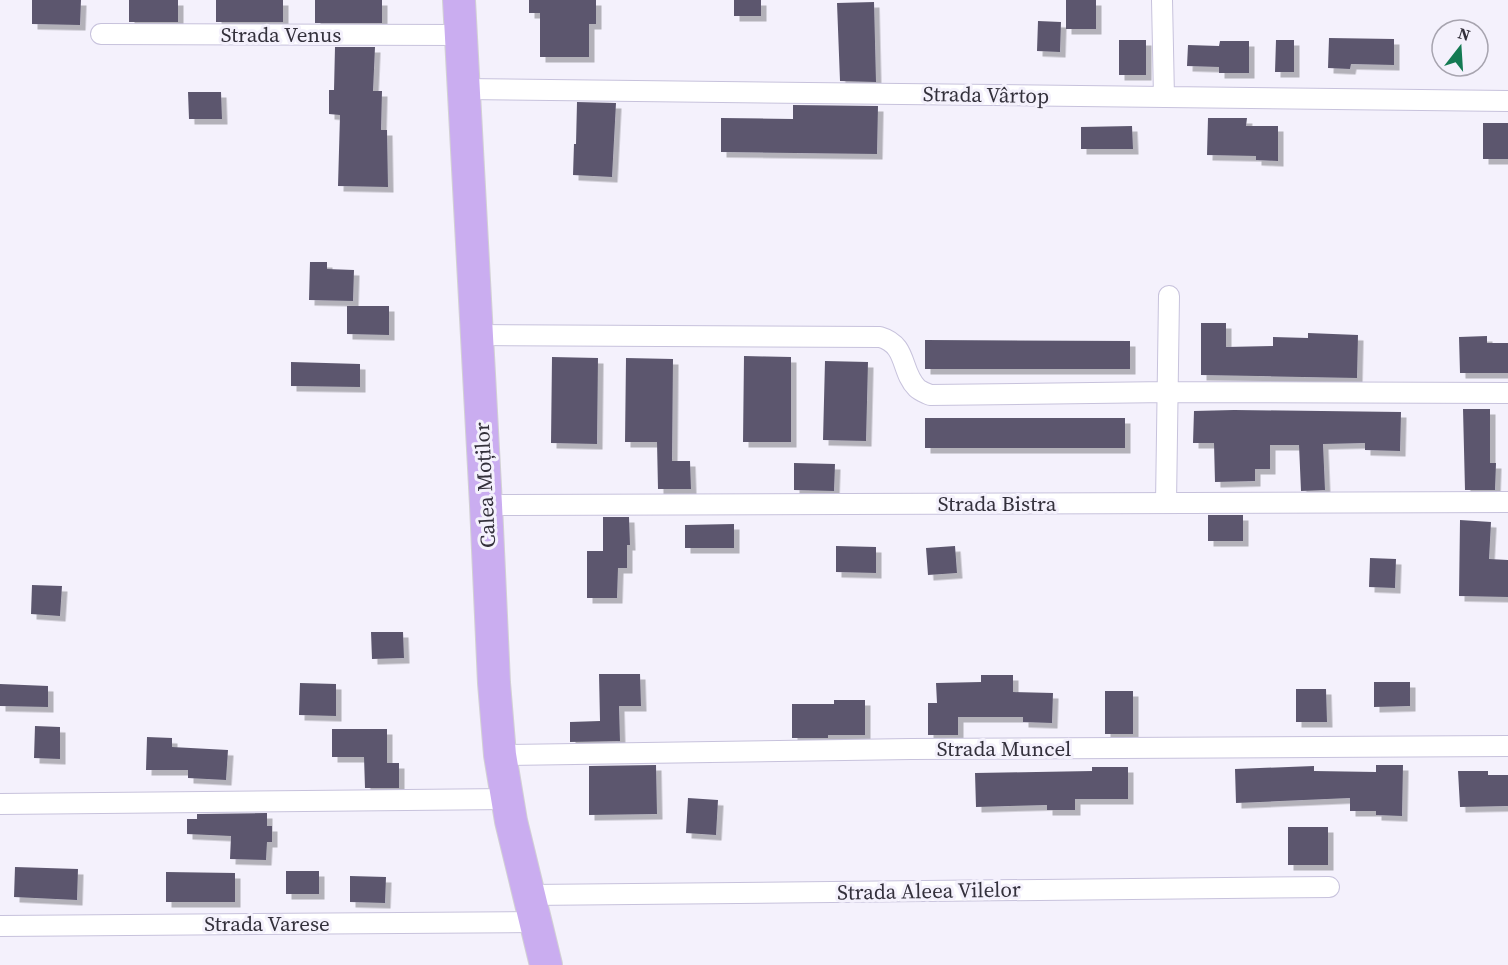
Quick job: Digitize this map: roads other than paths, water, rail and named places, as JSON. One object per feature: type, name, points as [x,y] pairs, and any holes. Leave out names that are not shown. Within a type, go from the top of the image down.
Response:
[{"type":"main road","name":"Calea Moților","points":[[459,0],[494,683],[500,755],[546,965]]},
{"type":"street","points":[[1162,0],[1164,97]]},
{"type":"street","name":"Strada Venus","points":[[101,34],[460,35]]},
{"type":"street","name":"Strada Vârtop","points":[[464,89],[1508,101]]},
{"type":"street","points":[[1166,503],[1169,296]]},
{"type":"street","points":[[477,335],[880,337],[891,340],[898,349],[917,388],[930,395],[1167,392],[1508,393]]},
{"type":"street","name":"Strada Bistra","points":[[486,505],[1508,502]]},
{"type":"street","name":"Strada Muncel","points":[[500,755],[911,749],[1508,746]]},
{"type":"street","points":[[0,804],[508,799]]},
{"type":"street","name":"Strada Aleea Vilelor","points":[[532,908],[1329,887]]},
{"type":"street","name":"Strada Varese","points":[[0,926],[532,908]]}]
